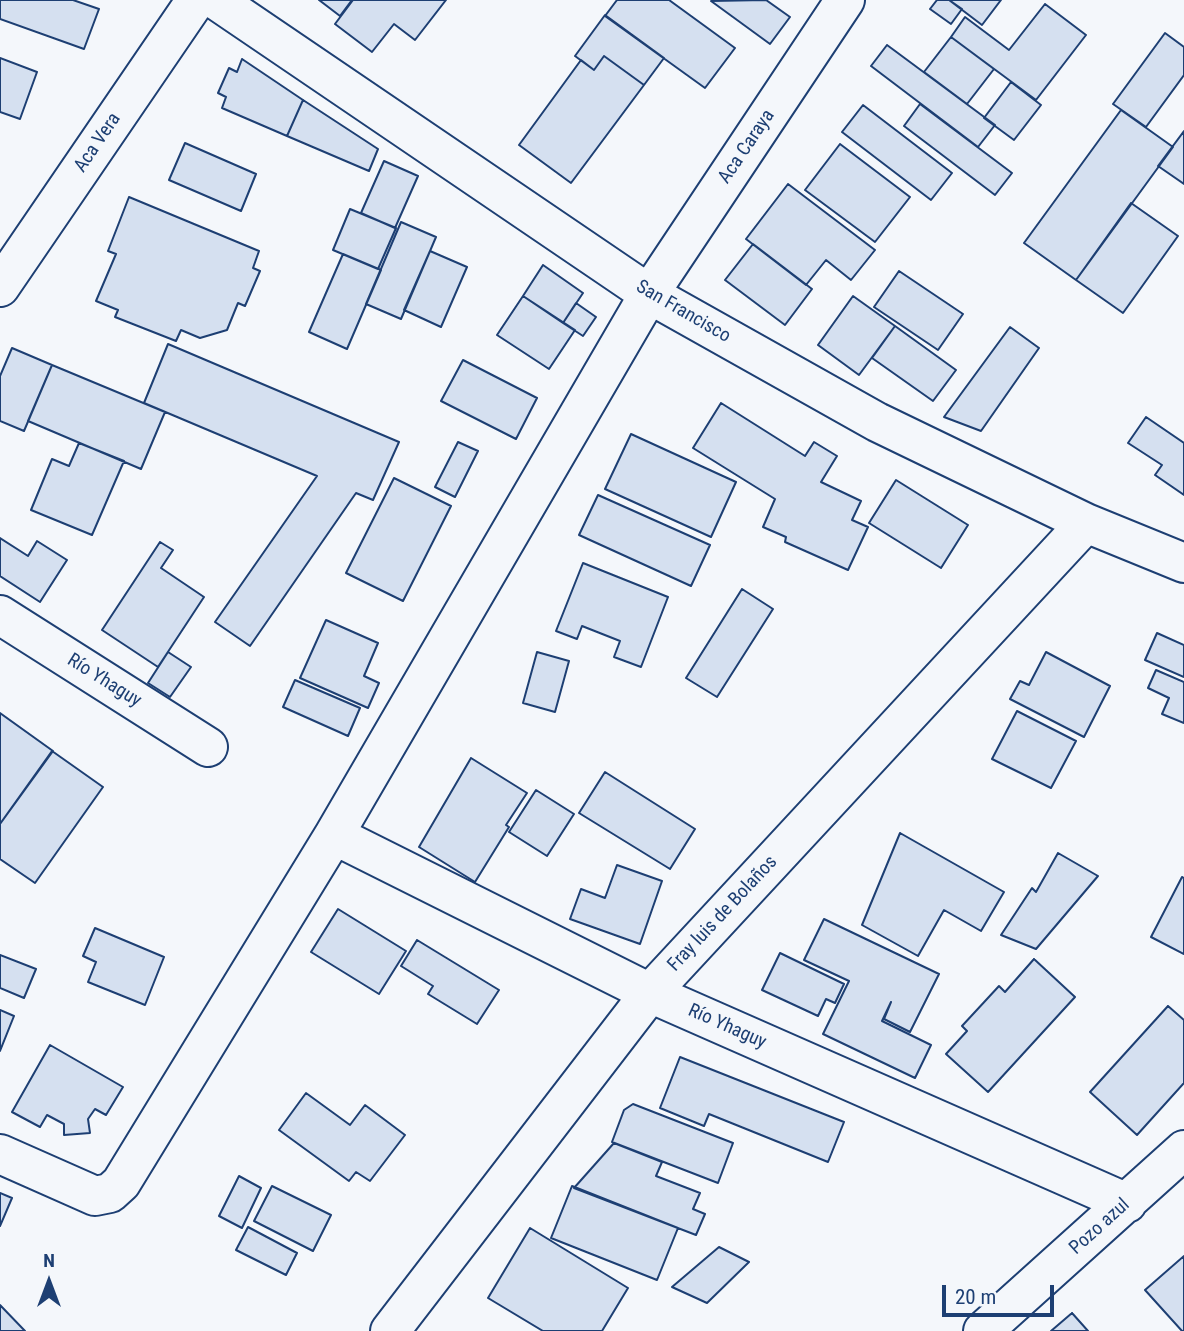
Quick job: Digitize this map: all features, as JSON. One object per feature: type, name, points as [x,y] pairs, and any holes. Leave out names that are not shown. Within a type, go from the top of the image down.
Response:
[{"type":"street","name":"Aca Vera","points":[[0,286],[196,0]]},
{"type":"street","name":"San Francisco","points":[[216,0],[649,294],[877,422],[1086,523],[1184,563]]},
{"type":"street","name":"Aca Caraya","points":[[0,1154],[95,1196],[110,1193],[121,1183],[334,835],[649,294],[845,0]]},
{"type":"street","name":"Fray luis de Bolaños","points":[[390,1331],[650,993],[1086,523]]},
{"type":"street","name":"Río Yhaguy","points":[[0,615],[208,747]]},
{"type":"street","name":"Río Yhaguy","points":[[334,835],[650,993],[1127,1203]]},
{"type":"street","name":"Pozo azul","points":[[983,1331],[1184,1150]]},
{"type":"building","points":[[0,0],[73,0],[99,9],[84,49],[0,19]]},
{"type":"building","points":[[319,0],[352,0],[340,16]]},
{"type":"building","points":[[353,0],[446,0],[415,40],[394,24],[372,52],[335,24]]},
{"type":"building","points":[[617,0],[669,0],[735,48],[705,88],[605,16]]},
{"type":"building","points":[[766,0],[790,17],[770,44],[711,1]]},
{"type":"building","points":[[937,0],[949,0],[962,9],[951,24],[930,9]]},
{"type":"building","points":[[949,0],[1001,0],[982,25]]},
{"type":"building","points":[[1045,4],[1086,35],[1036,100],[951,37],[965,17],[1009,50]]},
{"type":"building","points":[[605,15],[664,58],[644,85],[604,56],[594,70],[575,56]]},
{"type":"building","points":[[1165,33],[1184,47],[1184,75],[1146,127],[1113,104]]},
{"type":"building","points":[[951,37],[994,69],[967,104],[924,72]]},
{"type":"building","points":[[887,45],[995,125],[978,147],[871,66]]},
{"type":"building","points":[[604,56],[644,85],[571,183],[519,145],[581,60],[594,70]]},
{"type":"building","points":[[0,58],[37,72],[20,119],[0,112]]},
{"type":"building","points":[[242,59],[303,100],[287,136],[222,108],[226,97],[218,93],[229,68],[237,72]]},
{"type":"building","points":[[1011,82],[1041,105],[1014,140],[984,118]]},
{"type":"building","points":[[303,100],[378,149],[369,171],[287,136]]},
{"type":"building","points":[[920,104],[1012,173],[995,195],[904,126]]},
{"type":"building","points":[[863,105],[952,173],[931,200],[842,132]]},
{"type":"building","points":[[1121,110],[1173,147],[1076,280],[1024,243]]},
{"type":"building","points":[[1184,131],[1184,184],[1158,166]]},
{"type":"building","points":[[185,143],[256,174],[241,211],[169,180]]},
{"type":"building","points":[[840,144],[910,197],[875,242],[805,190]]},
{"type":"building","points":[[384,161],[418,176],[395,228],[361,213]]},
{"type":"building","points":[[788,184],[875,250],[851,280],[826,260],[806,285],[746,239]]},
{"type":"building","points":[[129,197],[259,251],[253,268],[260,271],[245,306],[238,303],[227,330],[200,338],[181,330],[176,341],[115,317],[118,310],[96,301],[116,254],[108,251]]},
{"type":"building","points":[[1131,203],[1178,236],[1123,313],[1076,280]]},
{"type":"building","points":[[350,209],[396,228],[378,269],[333,250]]},
{"type":"building","points":[[401,222],[436,237],[401,319],[366,304]]},
{"type":"building","points":[[753,244],[812,289],[785,325],[725,280]]},
{"type":"building","points":[[430,251],[467,267],[441,327],[404,310]]},
{"type":"building","points":[[343,254],[381,270],[347,349],[309,332]]},
{"type":"building","points":[[543,265],[583,293],[563,323],[523,296]]},
{"type":"building","points":[[899,271],[963,314],[938,350],[874,307]]},
{"type":"building","points":[[523,296],[575,330],[549,369],[497,335]]},
{"type":"building","points":[[853,296],[895,326],[859,375],[818,345]]},
{"type":"building","points":[[576,303],[596,317],[583,336],[563,323]]},
{"type":"building","points":[[895,326],[956,370],[933,401],[872,358]]},
{"type":"building","points":[[1010,327],[1039,348],[981,431],[944,417]]},
{"type":"building","points":[[168,344],[399,442],[373,500],[356,493],[250,646],[215,622],[317,476],[144,403]]},
{"type":"building","points":[[12,348],[52,365],[24,431],[0,421],[0,376]]},
{"type":"building","points":[[463,360],[537,398],[516,439],[441,401]]},
{"type":"building","points":[[52,365],[165,412],[141,469],[28,421]]},
{"type":"building","points":[[721,403],[805,456],[814,442],[837,456],[821,482],[861,501],[852,520],[868,527],[848,570],[785,542],[786,537],[763,527],[775,499],[693,448]]},
{"type":"building","points":[[1146,417],[1184,443],[1184,495],[1155,475],[1162,465],[1128,443]]},
{"type":"building","points":[[631,434],[736,482],[711,537],[605,489]]},
{"type":"building","points":[[458,442],[478,451],[455,497],[435,487]]},
{"type":"building","points":[[79,443],[124,461],[92,535],[31,510],[52,459],[69,466]]},
{"type":"building","points":[[394,478],[451,506],[403,601],[346,573]]},
{"type":"building","points":[[896,480],[968,525],[941,568],[869,523]]},
{"type":"building","points":[[598,495],[710,545],[691,586],[579,535]]},
{"type":"building","points":[[0,538],[28,556],[37,541],[67,560],[40,602],[0,576]]},
{"type":"building","points":[[160,542],[173,550],[161,568],[204,597],[158,667],[102,630]]},
{"type":"building","points":[[583,563],[668,597],[641,667],[614,657],[620,641],[582,626],[577,639],[556,631]]},
{"type":"building","points":[[742,589],[773,609],[717,697],[686,678]]},
{"type":"building","points":[[326,620],[378,643],[364,676],[379,683],[368,708],[300,678]]},
{"type":"building","points":[[1157,633],[1184,645],[1184,677],[1145,660]]},
{"type":"building","points":[[168,652],[191,667],[170,697],[148,683]]},
{"type":"building","points":[[537,652],[569,661],[555,712],[523,703]]},
{"type":"building","points":[[1046,652],[1110,686],[1084,737],[1010,699],[1020,681],[1029,685]]},
{"type":"building","points":[[1156,670],[1184,682],[1184,723],[1162,714],[1169,698],[1148,688]]},
{"type":"building","points":[[295,680],[360,708],[348,736],[283,707]]},
{"type":"building","points":[[1017,711],[1076,741],[1051,788],[992,759]]},
{"type":"building","points":[[0,713],[53,751],[0,824]]},
{"type":"building","points":[[52,751],[103,787],[35,883],[0,859],[0,824]]},
{"type":"building","points":[[471,758],[527,793],[475,882],[419,847]]},
{"type":"building","points":[[605,772],[695,829],[670,869],[579,813]]},
{"type":"building","points":[[536,790],[574,814],[547,856],[509,832]]},
{"type":"building","points":[[900,833],[1004,892],[981,931],[944,910],[918,956],[862,925]]},
{"type":"building","points":[[1058,853],[1098,876],[1036,949],[1001,935],[1032,888],[1036,892]]},
{"type":"building","points":[[617,865],[662,881],[640,944],[570,919],[581,889],[605,898]]},
{"type":"building","points":[[1182,877],[1184,878],[1184,954],[1151,937]]},
{"type":"building","points":[[338,909],[406,951],[379,994],[311,952]]},
{"type":"building","points":[[824,919],[939,974],[910,1032],[884,1019],[891,1002],[882,1021],[931,1045],[915,1078],[823,1034],[849,981],[804,960]]},
{"type":"building","points":[[95,928],[164,957],[145,1005],[88,982],[96,962],[83,956]]},
{"type":"building","points":[[417,940],[499,990],[477,1024],[428,994],[433,986],[401,966]]},
{"type":"building","points":[[780,953],[844,984],[835,1003],[826,999],[818,1016],[762,990]]},
{"type":"building","points":[[0,955],[36,969],[24,998],[0,988]]},
{"type":"building","points":[[1034,959],[1075,997],[988,1092],[946,1054],[967,1031],[962,1026],[999,986],[1005,992]]},
{"type":"building","points":[[1168,1006],[1184,1020],[1184,1083],[1137,1135],[1090,1092]]},
{"type":"building","points":[[0,1010],[14,1016],[0,1051]]},
{"type":"building","points":[[50,1045],[123,1087],[106,1115],[95,1109],[88,1119],[90,1133],[64,1135],[64,1124],[47,1115],[40,1127],[12,1112]]},
{"type":"building","points":[[680,1057],[844,1122],[828,1162],[709,1114],[704,1126],[660,1108]]},
{"type":"building","points":[[306,1093],[350,1125],[365,1105],[405,1135],[370,1181],[356,1172],[349,1181],[279,1130]]},
{"type":"building","points":[[633,1104],[733,1143],[718,1183],[612,1142],[624,1110]]},
{"type":"building","points":[[614,1143],[662,1162],[656,1176],[700,1193],[693,1209],[705,1214],[696,1235],[574,1188]]},
{"type":"building","points":[[239,1176],[261,1188],[242,1228],[219,1216]]},
{"type":"building","points":[[272,1186],[331,1215],[313,1251],[254,1221]]},
{"type":"building","points":[[572,1186],[678,1228],[657,1280],[551,1238]]},
{"type":"building","points":[[0,1193],[12,1198],[0,1226]]},
{"type":"building","points":[[248,1227],[297,1253],[286,1275],[236,1250]]},
{"type":"building","points":[[530,1228],[628,1288],[602,1331],[543,1331],[488,1298]]},
{"type":"building","points":[[719,1247],[749,1262],[707,1303],[672,1287]]},
{"type":"building","points":[[1184,1256],[1184,1331],[1182,1331],[1145,1290]]},
{"type":"building","points":[[0,1305],[25,1331],[0,1331]]},
{"type":"building","points":[[1072,1313],[1088,1331],[1051,1331]]}]
